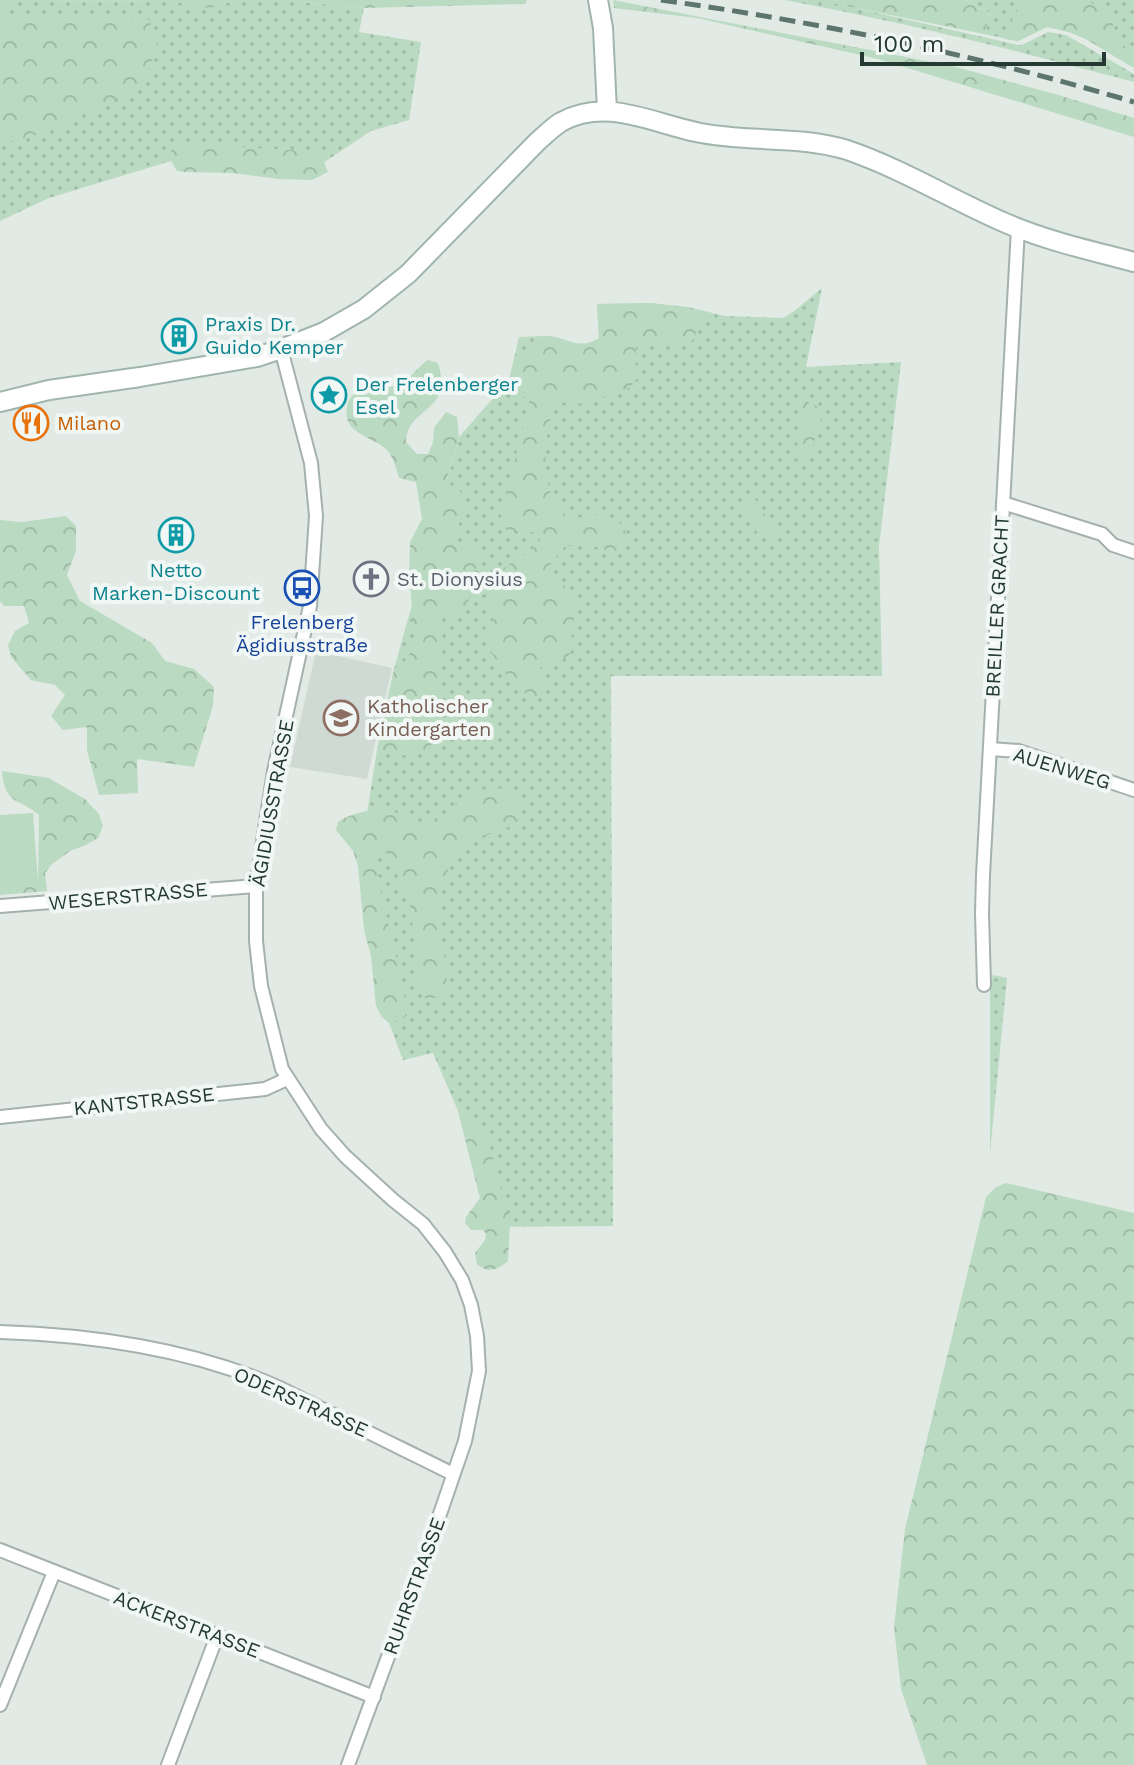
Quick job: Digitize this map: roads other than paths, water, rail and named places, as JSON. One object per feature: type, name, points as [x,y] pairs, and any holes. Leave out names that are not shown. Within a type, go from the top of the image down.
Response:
[{"type":"main road","points":[[598,0],[603,28],[607,111]]},
{"type":"main road","points":[[0,402],[49,390],[226,363],[281,349],[324,332],[364,309],[429,254],[560,122],[576,115],[607,111],[627,113],[699,133],[828,145],[884,163],[1033,234],[1134,262]]},
{"type":"street","name":"BREILLER GRACHT","points":[[984,985],[982,913],[1018,228]]},
{"type":"street","name":"ÄGIDIUSSTRASSE","points":[[281,349],[311,463],[316,516],[310,606],[274,771],[256,886],[256,941],[261,986],[275,1048],[287,1079],[326,1135],[345,1156],[423,1224],[462,1280],[477,1336],[479,1371],[465,1441],[453,1474]]},
{"type":"street","points":[[1003,503],[1102,534],[1113,545],[1134,552]]},
{"type":"street","name":"AUENWEG","points":[[990,749],[1019,751],[1134,790]]},
{"type":"street","name":"WESERSTRASSE","points":[[0,906],[256,886]]},
{"type":"street","name":"KANTSTRASSE","points":[[0,1117],[265,1089],[287,1079]]},
{"type":"street","name":"ODERSTRASSE","points":[[0,1332],[128,1343],[219,1365],[273,1385],[453,1474]]},
{"type":"street","name":"RUHRSTRASSE","points":[[348,1765],[453,1474]]},
{"type":"street","name":"ACKERSTRASSE","points":[[0,1550],[374,1697]]},
{"type":"street","points":[[0,1705],[54,1572]]},
{"type":"street","points":[[168,1765],[217,1636]]},
{"type":"railway","points":[[661,0],[899,42],[1134,102]]},
{"type":"place","name":"Praxis Dr. Guido Kemper","points":[[179,336]]},
{"type":"place","name":"Der Frelenberger Esel","points":[[329,395]]},
{"type":"place","name":"Milano","points":[[31,423]]},
{"type":"place","name":"Netto Marken-Discount","points":[[176,535]]},
{"type":"place","name":"St. Dionysius","points":[[371,579]]},
{"type":"place","name":"Frelenberg Ägidiusstraße","points":[[302,588]]},
{"type":"place","name":"Katholischer Kindergarten","points":[[341,718]]}]
